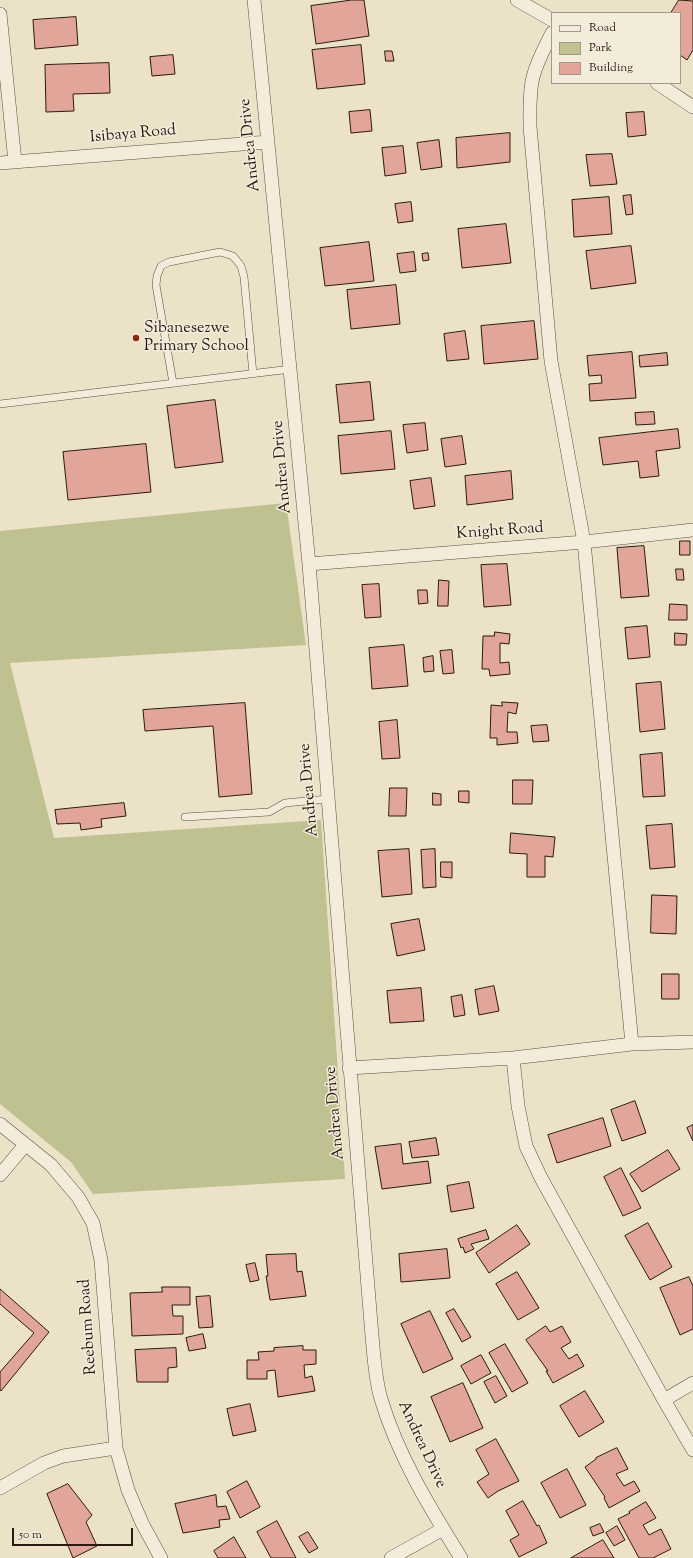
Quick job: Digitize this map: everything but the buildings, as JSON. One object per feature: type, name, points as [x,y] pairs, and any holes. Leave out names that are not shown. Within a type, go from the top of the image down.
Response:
[{"type":"street","name":"Andrea Drive","points":[[254,0],[309,564],[372,1336],[381,1398],[390,1426],[406,1462],[442,1529],[461,1558]]},
{"type":"street","points":[[517,0],[551,19]]},
{"type":"street","points":[[0,14],[15,162]]},
{"type":"street","points":[[551,35],[538,61],[533,77],[530,97],[530,127],[551,361],[584,542],[632,1044]]},
{"type":"street","points":[[658,84],[693,107]]},
{"type":"street","name":"Isibaya Road","points":[[0,163],[268,142]]},
{"type":"street","name":"Knight Road","points":[[309,564],[584,542],[693,530]]},
{"type":"street","points":[[350,1068],[513,1058],[632,1044],[693,1042]]},
{"type":"street","points":[[513,1058],[518,1106],[526,1146],[566,1225],[693,1450]]},
{"type":"street","name":"Reebum Road","points":[[0,1124],[51,1165],[78,1197],[93,1223],[101,1260],[116,1448],[128,1490],[142,1523],[161,1558]]},
{"type":"street","points":[[0,1175],[25,1145]]},
{"type":"street","points":[[664,1400],[693,1383]]},
{"type":"street","points":[[0,1488],[44,1463],[62,1456],[116,1448]]},
{"type":"street","points":[[391,1558],[442,1529]]},
{"type":"lane","points":[[173,383],[156,285],[156,276],[161,266],[169,262],[220,252],[233,256],[241,266],[244,277],[253,374]]},
{"type":"lane","points":[[0,404],[291,369]]},
{"type":"lane","points":[[185,816],[269,812],[285,802],[328,799]]},
{"type":"green space","points":[[286,503],[306,645],[10,663],[54,838],[321,820],[345,1179],[93,1194],[71,1162],[0,1104],[0,531]]},
{"type":"place","name":"Sibanesezwe Primary School","points":[[136,338]]}]
